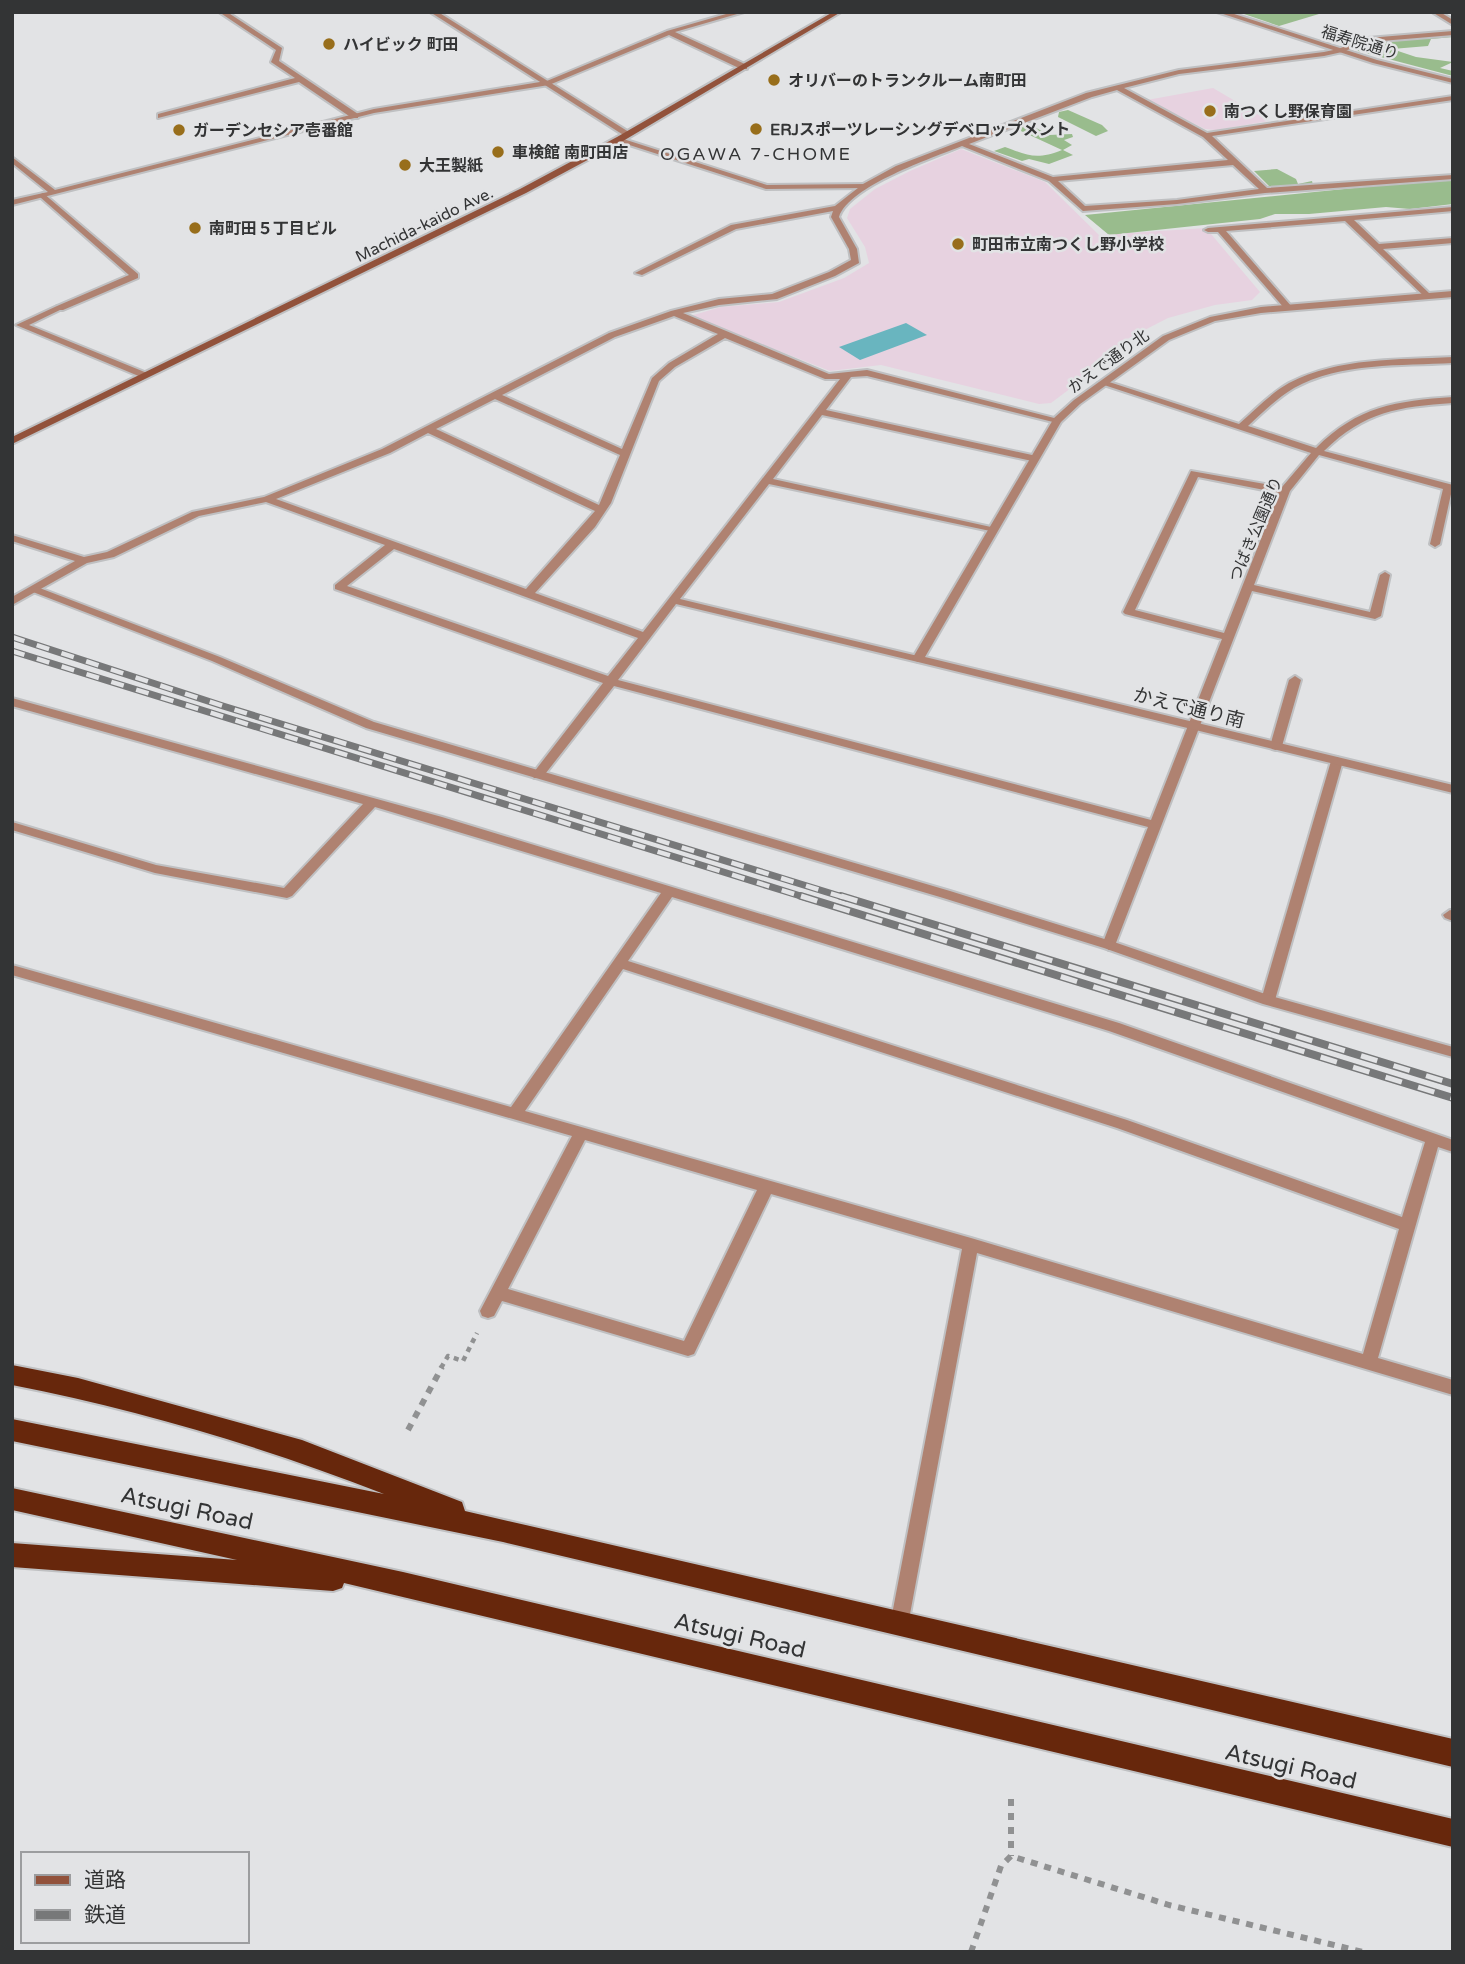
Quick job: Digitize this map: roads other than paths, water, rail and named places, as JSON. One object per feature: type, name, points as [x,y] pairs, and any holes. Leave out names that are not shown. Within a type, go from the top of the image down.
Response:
[{"type":"highway","points":[[12,1375],[78,1388],[302,1451],[503,1530]]},
{"type":"highway","name":"Atsugi Road","points":[[12,1430],[503,1530],[1453,1753]]},
{"type":"highway","name":"Atsugi Road","points":[[12,1499],[403,1584],[1453,1833]]},
{"type":"highway","points":[[12,1555],[403,1584]]},
{"type":"main road","name":"Machida-kaido Ave.","points":[[12,441],[523,191],[624,137],[838,12]]},
{"type":"street","points":[[222,12],[280,49],[275,62],[355,116]]},
{"type":"street","points":[[433,12],[546,83],[624,137],[766,187],[866,186]]},
{"type":"street","points":[[12,203],[355,116],[546,83],[669,33],[741,12]]},
{"type":"street","name":"福寿院通り","points":[[1220,12],[1340,51],[1453,81]]},
{"type":"street","points":[[1435,12],[1453,23]]},
{"type":"street","points":[[669,33],[744,67]]},
{"type":"street","points":[[639,273],[734,228],[838,208],[866,186],[899,168],[1089,95],[1180,72],[1340,51],[1367,40],[1453,33]]},
{"type":"street","points":[[161,116],[301,79]]},
{"type":"street","points":[[1117,87],[1206,135],[1265,191]]},
{"type":"street","points":[[1206,135],[1453,98]]},
{"type":"street","points":[[960,143],[1052,179],[1083,209],[1177,202],[1265,191],[1453,177]]},
{"type":"street","points":[[12,159],[135,276],[22,325],[144,375]]},
{"type":"street","points":[[1052,179],[1236,162]]},
{"type":"street","points":[[16,601],[84,560],[110,555],[196,514],[267,499],[386,451],[612,335],[674,313],[719,302],[774,297],[831,274],[856,261],[853,249],[835,217],[838,208]]},
{"type":"street","points":[[1208,230],[1453,209]]},
{"type":"street","points":[[1347,218],[1427,296]]},
{"type":"street","points":[[1220,229],[1289,307]]},
{"type":"street","points":[[1376,247],[1453,240]]},
{"type":"street","name":"かえで通り北","points":[[918,659],[1032,458],[1057,420],[1166,338],[1190,326],[1236,314],[1289,307],[1453,294]]},
{"type":"street","points":[[674,313],[828,377],[867,373],[1057,420]]},
{"type":"street","points":[[528,594],[601,510],[655,380],[672,365],[725,334]]},
{"type":"street","points":[[1240,428],[1289,387],[1307,379],[1357,368],[1453,360]]},
{"type":"street","points":[[538,775],[848,375]]},
{"type":"street","points":[[1103,383],[1318,452],[1451,487],[1434,544]]},
{"type":"street","points":[[494,395],[625,454]]},
{"type":"street","name":"つばき公園通り","points":[[1109,945],[1285,491],[1298,470],[1358,419],[1372,412],[1406,404],[1453,400]]},
{"type":"street","points":[[819,412],[1032,458]]},
{"type":"street","points":[[427,429],[601,510]]},
{"type":"street","points":[[1227,637],[1129,612],[1195,473],[1285,491]]},
{"type":"street","points":[[766,480],[991,530]]},
{"type":"street","points":[[267,499],[645,636]]},
{"type":"street","points":[[12,538],[84,560]]},
{"type":"street","points":[[392,545],[339,587],[610,681],[1156,825]]},
{"type":"street","points":[[1247,587],[1375,616],[1385,575]]},
{"type":"street","points":[[37,590],[216,659],[370,725],[1109,945],[1268,1000],[1453,1052]]},
{"type":"street","name":"かえで通り南","points":[[672,600],[1453,789]]},
{"type":"street","points":[[1276,746],[1295,680]]},
{"type":"street","points":[[12,702],[437,820],[668,893],[1114,1027],[1453,1146]]},
{"type":"street","points":[[1268,1000],[1338,761]]},
{"type":"street","points":[[12,826],[155,869],[287,893],[371,803]]},
{"type":"street","points":[[515,1114],[668,893]]},
{"type":"street","points":[[620,963],[1122,1124],[1408,1226]]},
{"type":"street","points":[[12,970],[971,1245],[1453,1388]]},
{"type":"street","points":[[488,1311],[581,1133]]},
{"type":"street","points":[[1368,1364],[1433,1139]]},
{"type":"street","points":[[498,1293],[688,1349],[767,1186]]},
{"type":"street","points":[[899,1625],[971,1245]]},
{"type":"water","points":[[906,323],[927,335],[860,360],[839,347]]},
{"type":"railway","points":[[12,637],[223,706],[846,898]]},
{"type":"railway","points":[[12,651],[807,898]]},
{"type":"railway","points":[[801,896],[1453,1098]]},
{"type":"railway","points":[[841,896],[1453,1084]]},
{"type":"place","name":"ハイビック 町田","points":[[329,44]]},
{"type":"place","name":"オリバーのトランクルーム南町田","points":[[774,80]]},
{"type":"place","name":"南つくし野保育園","points":[[1210,111]]},
{"type":"place","name":"ERJスポーツレーシングデベロップメント","points":[[756,129]]},
{"type":"place","name":"ガーデンセシア壱番館","points":[[179,130]]},
{"type":"place","name":"車検館 南町田店","points":[[498,152]]},
{"type":"place","name":"大王製紙","points":[[405,165]]},
{"type":"place","name":"南町田５丁目ビル","points":[[195,228]]},
{"type":"place","name":"町田市立南つくし野小学校","points":[[958,244]]},
{"type":"district","name":"OGAWA 7-CHOME","points":[[756,154]]}]
